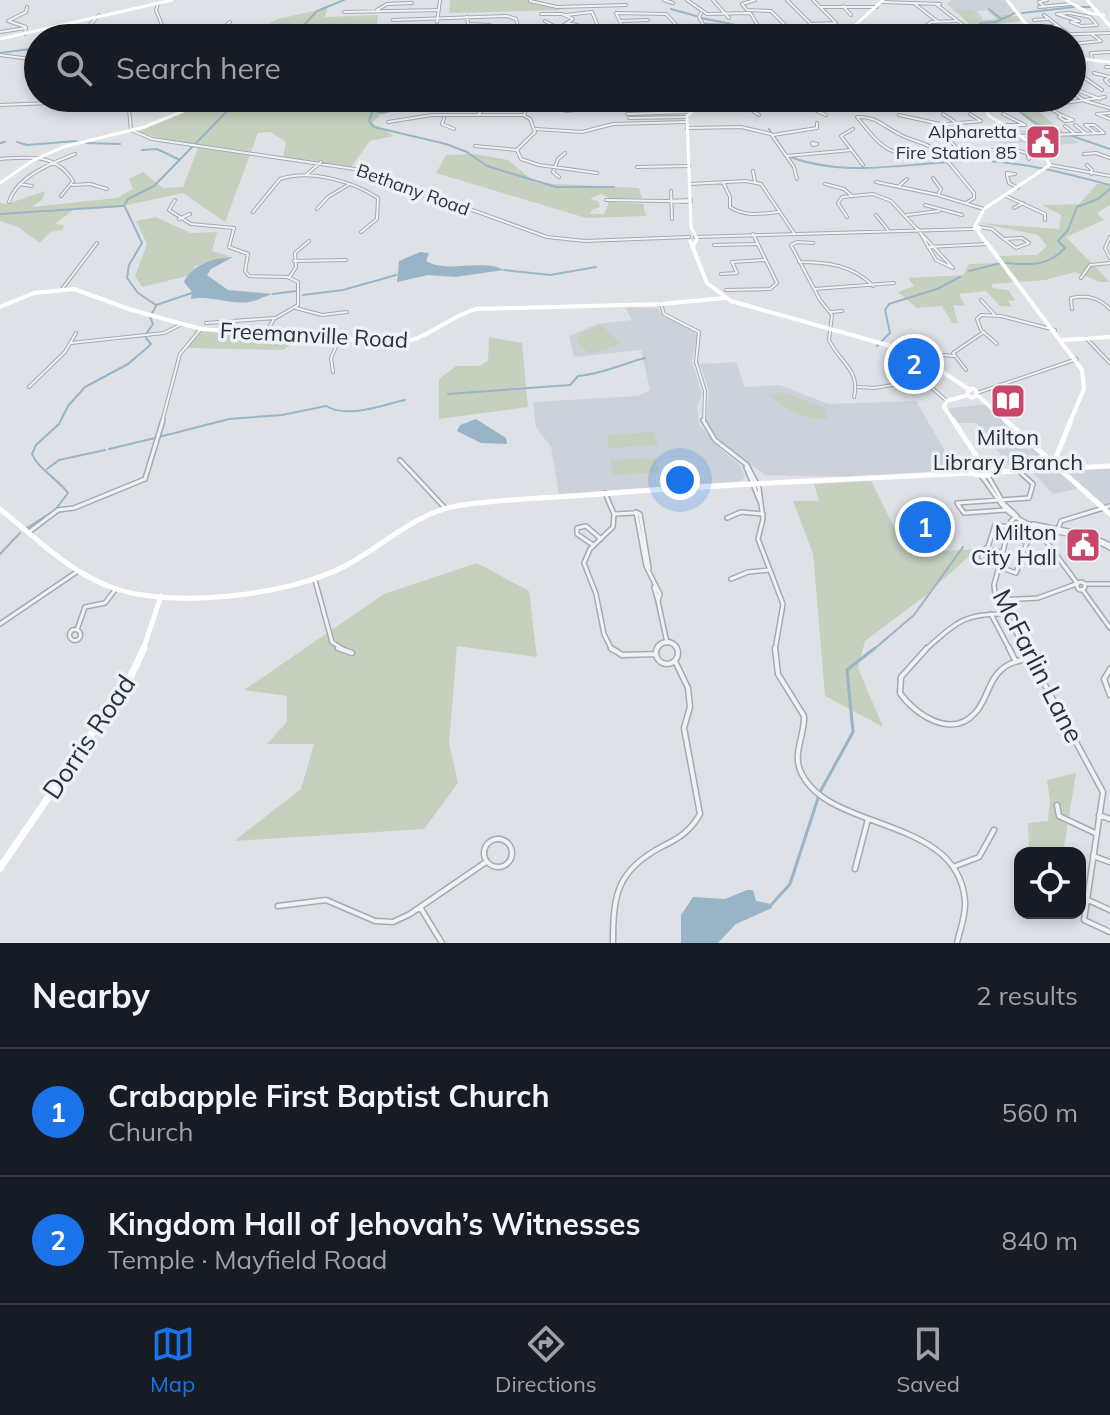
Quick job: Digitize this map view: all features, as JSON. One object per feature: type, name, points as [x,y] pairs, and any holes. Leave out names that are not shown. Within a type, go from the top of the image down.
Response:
[{"type":"street","points":[[60,24],[172,0]]},
{"type":"street","points":[[437,22],[440,0]]},
{"type":"street","points":[[579,0],[580,6]]},
{"type":"street","points":[[598,0],[600,6]]},
{"type":"street","points":[[618,0],[619,5]]},
{"type":"street","points":[[664,0],[673,3]]},
{"type":"street","points":[[687,0],[693,9],[701,13],[750,13]]},
{"type":"street","points":[[713,0],[729,18]]},
{"type":"street","points":[[755,0],[742,4],[757,24]]},
{"type":"street","points":[[787,0],[810,24],[836,23],[813,0]]},
{"type":"street","points":[[1007,0],[1027,24]]},
{"type":"street","points":[[1045,7],[1039,2],[1047,0]]},
{"type":"street","points":[[1066,0],[1088,13]]},
{"type":"street","points":[[1089,0],[1110,24]]},
{"type":"street","points":[[530,1],[557,7],[626,5]]},
{"type":"street","points":[[858,24],[882,1],[938,4],[960,24]]},
{"type":"street","points":[[159,2],[156,9],[162,24]]},
{"type":"street","points":[[377,10],[386,3],[412,3]]},
{"type":"street","points":[[915,4],[937,21]]},
{"type":"street","points":[[1039,7],[1072,4]]},
{"type":"street","points":[[843,6],[851,15]]},
{"type":"street","points":[[24,31],[8,21],[26,12],[27,7]]},
{"type":"street","points":[[820,7],[877,7]]},
{"type":"street","points":[[344,12],[439,10]]},
{"type":"street","points":[[747,10],[771,11],[784,24]]},
{"type":"street","points":[[541,14],[592,12],[597,24]]},
{"type":"street","points":[[621,24],[617,13],[664,13],[672,16],[677,24]]},
{"type":"street","points":[[701,13],[699,17],[702,24]]},
{"type":"street","points":[[1074,24],[1071,22],[1079,21],[1076,18],[1057,14],[1103,15]]},
{"type":"street","points":[[1083,14],[1093,18],[1097,25],[1086,26]]},
{"type":"street","points":[[91,24],[99,15]]},
{"type":"street","points":[[566,15],[573,19],[567,23]]},
{"type":"street","points":[[1044,15],[1055,24]]},
{"type":"street","points":[[467,17],[469,24]]},
{"type":"street","points":[[393,20],[512,17],[517,24]]},
{"type":"street","points":[[1034,20],[1047,19]]},
{"type":"street","points":[[620,21],[648,20]]},
{"type":"street","points":[[545,21],[549,24]]},
{"type":"street","points":[[928,24],[957,21]]},
{"type":"street","points":[[567,23],[572,24]]},
{"type":"street","points":[[0,32],[24,32]]},
{"type":"street","points":[[0,39],[24,32]]},
{"type":"street","points":[[1086,34],[1110,33]]},
{"type":"street","points":[[1086,43],[1101,41],[1091,34]]},
{"type":"street","points":[[1092,60],[1091,53],[1110,52]]},
{"type":"street","points":[[0,55],[24,58]]},
{"type":"street","points":[[1086,59],[1109,65]]},
{"type":"street","points":[[1094,73],[1110,77]]},
{"type":"street","points":[[1110,77],[1105,80],[1110,85]]},
{"type":"street","points":[[1086,78],[1102,90]]},
{"type":"street","points":[[1086,94],[1100,99]]},
{"type":"street","points":[[1086,100],[1105,97]]},
{"type":"street","points":[[1086,101],[1110,108]]},
{"type":"street","points":[[0,105],[24,104]]},
{"type":"street","points":[[129,112],[131,130]]},
{"type":"street","points":[[0,183],[26,165],[71,143],[131,130],[179,112]]},
{"type":"street","points":[[524,115],[527,112]]},
{"type":"street","points":[[684,112],[689,115]]},
{"type":"street","points":[[534,129],[582,132],[696,112]]},
{"type":"street","points":[[755,112],[759,115]]},
{"type":"street","points":[[820,112],[826,115]]},
{"type":"street","points":[[988,112],[988,115],[1046,155],[1050,165]]},
{"type":"street","points":[[1056,112],[1061,115]]},
{"type":"street","points":[[1110,113],[1097,114],[1110,119]]},
{"type":"street","points":[[943,114],[955,122]]},
{"type":"street","points":[[899,115],[920,117],[940,124],[981,121],[970,114]]},
{"type":"street","points":[[1003,114],[1025,125],[1004,125]]},
{"type":"street","points":[[388,122],[445,116],[524,115],[530,119],[534,129],[532,136],[517,150],[475,146]]},
{"type":"street","points":[[628,116],[689,115]]},
{"type":"street","points":[[689,115],[687,128],[694,238],[705,279],[725,298],[752,309],[881,343],[923,360],[972,393],[1108,509]]},
{"type":"street","points":[[445,116],[442,124],[454,129]]},
{"type":"street","points":[[966,203],[974,198],[974,193],[939,152],[881,120],[857,117],[880,146],[893,154],[939,152],[959,151],[1018,149],[1029,154],[1029,159]]},
{"type":"street","points":[[687,128],[741,127],[773,135],[811,131],[817,128],[817,123]]},
{"type":"street","points":[[940,124],[939,129],[959,151]]},
{"type":"street","points":[[1075,125],[1085,133]]},
{"type":"street","points":[[1065,126],[1074,133]]},
{"type":"street","points":[[853,129],[841,135],[863,165]]},
{"type":"street","name":"Bethany Road","points":[[131,130],[186,146],[321,162],[385,177],[445,202],[547,237],[585,241],[978,228]]},
{"type":"street","points":[[1021,136],[1096,133]]},
{"type":"street","points":[[773,135],[797,179]]},
{"type":"street","points":[[905,143],[907,137]]},
{"type":"street","points":[[812,145],[818,152]]},
{"type":"street","points":[[517,150],[524,161],[597,173]]},
{"type":"street","points":[[787,156],[852,150]]},
{"type":"street","points":[[559,177],[553,172],[554,167],[565,153]]},
{"type":"street","points":[[1084,154],[1096,153],[1110,158]]},
{"type":"street","points":[[9,202],[10,194],[20,184],[56,161],[75,154]]},
{"type":"street","points":[[890,158],[893,154]]},
{"type":"street","points":[[0,159],[41,158],[56,161],[72,177],[72,185]]},
{"type":"street","points":[[305,176],[321,162]]},
{"type":"street","points":[[1053,464],[1084,389],[1084,374],[1077,359],[978,228],[984,209],[1050,165],[1110,176]]},
{"type":"street","points":[[1087,165],[1092,169],[1091,174]]},
{"type":"street","points":[[637,167],[689,166]]},
{"type":"street","points":[[753,171],[755,182]]},
{"type":"street","points":[[253,212],[262,205],[266,191],[279,180],[291,175],[305,176],[372,193],[379,201],[377,219],[361,232]]},
{"type":"street","points":[[1007,175],[1009,183],[1018,188]]},
{"type":"street","points":[[933,178],[941,189],[938,195]]},
{"type":"street","points":[[899,186],[907,179]]},
{"type":"street","points":[[723,182],[730,197],[730,207],[735,211],[749,214],[780,212]]},
{"type":"street","points":[[690,184],[755,182],[765,187],[794,233]]},
{"type":"street","points":[[876,182],[938,195],[984,209]]},
{"type":"street","points":[[20,184],[32,186]]},
{"type":"street","points":[[61,196],[72,185],[90,184],[107,189]]},
{"type":"street","points":[[825,184],[842,188],[852,196]]},
{"type":"street","points":[[317,209],[328,197],[348,185]]},
{"type":"street","points":[[671,191],[672,219]]},
{"type":"street","points":[[862,195],[865,200]]},
{"type":"street","points":[[847,217],[838,200],[862,195],[891,199],[937,246],[953,268],[943,267],[918,229]]},
{"type":"street","points":[[1006,196],[1047,216],[1045,220]]},
{"type":"street","points":[[175,200],[169,210],[179,219],[201,227],[233,227],[229,247],[248,254],[247,275],[259,279],[289,278],[299,285],[296,308]]},
{"type":"street","points":[[606,200],[691,201]]},
{"type":"street","points":[[1014,208],[1023,203]]},
{"type":"street","points":[[925,205],[962,215]]},
{"type":"street","points":[[907,215],[940,209]]},
{"type":"street","points":[[179,219],[190,214]]},
{"type":"street","points":[[876,215],[888,230]]},
{"type":"street","points":[[978,228],[994,229],[1002,239],[1015,247],[1029,243],[1022,238],[1002,239]]},
{"type":"street","points":[[726,290],[775,287],[777,283],[753,234]]},
{"type":"street","points":[[1081,278],[1090,265],[1110,260],[1105,248],[1110,237]]},
{"type":"street","points":[[289,278],[296,267],[295,252],[309,241]]},
{"type":"street","points":[[62,289],[97,243]]},
{"type":"street","points":[[813,243],[792,244],[814,289],[831,312],[833,318],[829,340],[838,357],[854,372],[858,387],[854,397]]},
{"type":"street","points":[[714,245],[757,244]]},
{"type":"street","points":[[927,247],[988,244]]},
{"type":"street","points":[[294,261],[346,260]]},
{"type":"street","points":[[721,274],[737,273],[732,262],[765,260]]},
{"type":"street","points":[[799,262],[819,262],[857,270],[873,286]]},
{"type":"street","points":[[814,289],[894,283]]},
{"type":"street","name":"Freemanville Road","points":[[0,307],[34,293],[62,289],[85,291],[152,316],[201,329],[267,331],[399,343],[416,341],[432,334],[457,315],[476,309],[661,304],[725,298]]},
{"type":"street","points":[[1072,309],[1069,303],[1071,298],[1092,296],[1098,297],[1110,309]]},
{"type":"street","points":[[981,300],[994,314]]},
{"type":"street","points":[[661,304],[664,314],[699,332],[701,339],[695,360],[705,389],[701,416],[703,423],[717,443],[744,464],[761,504],[763,514],[758,538],[783,609],[775,663],[782,684],[804,716],[804,728],[796,752],[800,769],[816,792],[868,819],[877,818],[922,840],[953,867],[965,905],[957,943]]},
{"type":"street","points":[[206,323],[231,325],[275,318],[296,308],[322,315],[347,312]]},
{"type":"street","points":[[831,312],[842,311]]},
{"type":"street","points":[[997,344],[984,332],[977,319],[981,315],[1015,318],[1038,329],[1055,330]]},
{"type":"street","points":[[1015,318],[1020,315]]},
{"type":"street","points":[[267,331],[275,318]]},
{"type":"street","points":[[71,343],[164,333],[182,324]]},
{"type":"street","points":[[29,532],[58,510],[74,508],[145,479],[175,382],[180,354],[201,329]]},
{"type":"street","points":[[954,356],[960,346],[975,341],[984,332]]},
{"type":"street","points":[[29,387],[71,343],[76,333]]},
{"type":"street","points":[[1062,340],[1110,337]]},
{"type":"street","points":[[333,372],[331,358],[340,338]]},
{"type":"street","points":[[1086,338],[1110,363]]},
{"type":"street","points":[[942,355],[954,356],[966,370]]},
{"type":"street","points":[[858,387],[880,388],[892,383],[923,380],[947,401],[1077,359]]},
{"type":"street","points":[[947,401],[946,411],[1006,510],[1047,528],[1110,546]]},
{"type":"street","points":[[400,460],[445,508]]},
{"type":"street","points":[[1053,464],[1108,509]]},
{"type":"street","points":[[927,475],[1030,473],[1053,464],[1071,469],[1110,466]]},
{"type":"street","points":[[1071,469],[1070,477],[1088,493]]},
{"type":"street","points":[[0,509],[78,571],[115,590],[161,596],[269,590],[315,580],[344,567],[420,519],[445,508],[754,483],[982,472],[1030,473]]},
{"type":"street","points":[[1006,510],[964,513],[957,503],[1029,498],[1033,484],[1030,473]]},
{"type":"street","points":[[605,493],[614,514],[612,530],[587,551],[584,565],[596,593],[600,629],[605,642],[617,653],[627,656],[656,654]]},
{"type":"street","points":[[999,499],[1016,517]]},
{"type":"street","points":[[1058,530],[1061,521],[1108,509]]},
{"type":"street","points":[[727,518],[745,512],[763,514]]},
{"type":"street","points":[[613,943],[616,896],[628,870],[650,850],[683,837],[696,824],[700,814],[684,728],[690,707],[688,688],[675,661],[679,651],[667,643],[642,540],[640,514],[614,514]]},
{"type":"street","name":"McFarlin Lane","points":[[1016,517],[1010,527],[993,586],[1030,658],[1107,792]]},
{"type":"street","points":[[982,557],[995,525],[1010,527]]},
{"type":"street","points":[[593,545],[577,534],[577,528],[586,526],[601,539]]},
{"type":"street","points":[[998,566],[1016,573],[1027,542],[1028,528]]},
{"type":"street","points":[[1047,528],[1046,541],[1110,628]]},
{"type":"street","points":[[1009,537],[1027,542]]},
{"type":"street","points":[[988,547],[1003,553]]},
{"type":"street","points":[[731,579],[748,572],[770,570]]},
{"type":"street","points":[[0,624],[78,571]]},
{"type":"street","points":[[315,580],[332,642],[337,648],[352,653]]},
{"type":"street","points":[[998,600],[1038,598],[1069,586],[1110,584]]},
{"type":"street","points":[[77,630],[85,607],[105,603],[115,590]]},
{"type":"street","name":"Dorris Road","points":[[0,868],[131,676],[149,639],[161,596]]},
{"type":"street","points":[[991,614],[1015,660]]},
{"type":"street","points":[[1006,614],[964,617],[902,671],[898,687],[902,697],[931,721],[942,724],[961,722],[983,703],[994,673],[1015,660],[1030,658]]},
{"type":"street","points":[[667,643],[657,647],[656,654],[663,662],[675,661]]},
{"type":"street","points":[[1110,669],[1104,681],[1110,695]]},
{"type":"street","points":[[1107,792],[1098,814],[1084,920],[1110,932]]},
{"type":"street","points":[[1057,805],[1059,816],[1095,833]]},
{"type":"street","points":[[1098,814],[1110,819]]},
{"type":"street","points":[[855,869],[868,819]]},
{"type":"street","points":[[953,867],[979,857],[994,830]]},
{"type":"street","points":[[502,839],[510,844],[512,858],[506,865],[497,868],[486,862],[483,852],[492,840],[502,839]]},
{"type":"street","points":[[1093,856],[1110,862]]},
{"type":"street","points":[[278,906],[326,900],[383,922],[401,919],[486,862]]},
{"type":"street","points":[[1087,899],[1110,910]]},
{"type":"street","points":[[420,907],[442,943]]},
{"type":"shaded area","points":[[952,0],[1005,0],[1017,12],[999,15],[991,10],[977,11],[984,21],[972,20],[955,12],[947,4]]},
{"type":"shaded area","points":[[1058,128],[1079,143],[1036,147],[1029,142],[1000,144],[995,139],[1021,137],[1014,131]]},
{"type":"shaded area","points":[[625,307],[658,308],[662,315],[687,326],[697,335],[692,361],[702,394],[697,407],[699,424],[717,446],[741,466],[745,477],[741,481],[559,494],[551,447],[536,427],[533,402],[638,396],[650,390],[641,350],[574,357],[569,336],[597,324],[632,320]]},
{"type":"shaded area","points":[[736,362],[745,387],[780,385],[828,404],[916,401],[956,470],[849,477],[765,475],[725,447],[706,422],[709,392],[700,364]]},
{"type":"shaded area","points":[[986,404],[1059,469],[1110,465],[1110,512],[1081,488],[1053,494],[1029,468],[1011,468],[977,423],[955,423],[946,409]]},
{"type":"green space","points":[[450,0],[536,0],[562,10],[449,13]]},
{"type":"green space","points":[[327,8],[325,17],[378,15],[377,24],[269,24],[278,19]]},
{"type":"green space","points":[[954,9],[973,10],[977,15],[973,16],[982,20],[977,21],[997,19],[986,10],[999,15],[1017,13],[1011,16],[1018,16],[1022,21],[996,24],[969,24]]},
{"type":"green space","points":[[183,112],[383,112],[372,123],[394,136],[370,141],[351,167],[283,157],[286,142],[271,132],[258,133],[225,222],[183,193],[128,205],[73,210],[55,224],[64,225],[63,230],[50,232],[40,243],[18,227],[0,221],[0,203],[7,204],[45,191],[43,199],[32,207],[117,198],[133,189],[129,179],[143,172],[163,188],[183,187],[198,148],[137,132]]},
{"type":"green space","points":[[1018,112],[1039,112],[1058,128],[1040,129]]},
{"type":"green space","points":[[475,154],[508,160],[536,183],[639,188],[642,198],[612,199],[601,194],[590,199],[598,201],[600,207],[590,214],[604,214],[609,202],[643,204],[646,216],[586,218],[436,173],[446,155]]},
{"type":"green space","points":[[1110,183],[1110,205],[1097,213],[1104,220],[1066,237],[1110,282],[1100,282],[1075,272],[1045,280],[991,284],[993,288],[1008,290],[1015,300],[1008,301],[1012,307],[1000,306],[986,291],[959,294],[965,306],[953,305],[958,323],[952,323],[942,306],[917,308],[898,292],[914,286],[908,278],[963,275],[969,264],[999,263],[995,256],[1037,255],[1047,246],[1038,235],[979,223],[1059,229],[1061,215],[1042,205],[1079,204],[1097,184]]},
{"type":"green space","points":[[156,217],[190,233],[217,232],[212,251],[229,256],[195,266],[191,275],[142,287],[135,276],[147,244],[136,221]]},
{"type":"green space","points":[[601,325],[621,344],[589,354],[577,340],[580,333]]},
{"type":"green space","points":[[196,328],[306,335],[283,350],[188,348]]},
{"type":"green space","points":[[489,337],[522,343],[528,407],[439,419],[439,379],[456,366],[479,366],[488,361]]},
{"type":"green space","points":[[782,392],[825,408],[827,418],[798,413],[771,396]]},
{"type":"green space","points":[[654,432],[658,445],[609,448],[607,435]]},
{"type":"green space","points":[[656,458],[660,472],[613,475],[610,460]]},
{"type":"green space","points":[[871,481],[907,553],[977,549],[925,596],[865,641],[858,668],[883,727],[825,696],[813,554],[793,501],[819,501],[814,484]]},
{"type":"green space","points":[[477,563],[529,591],[537,657],[457,646],[449,743],[458,783],[424,829],[234,841],[301,789],[314,744],[267,744],[287,722],[287,696],[244,690],[384,594]]},
{"type":"green space","points":[[1076,773],[1064,847],[1029,847],[1028,823],[1048,821],[1050,801],[1047,780]]},
{"type":"water","points":[[420,252],[429,253],[426,261],[435,265],[486,265],[504,270],[455,277],[428,275],[397,282],[399,261]]},
{"type":"water","points":[[233,257],[211,269],[207,275],[228,290],[273,294],[241,303],[191,299],[192,292],[184,282],[192,271],[211,261]]},
{"type":"water","points":[[476,419],[506,438],[507,444],[481,443],[457,431],[460,425]]},
{"type":"water","points":[[753,890],[756,901],[772,904],[772,908],[736,924],[718,943],[681,943],[681,915],[693,897],[725,899]]},
{"type":"waterway","points":[[305,24],[317,11],[344,0]]},
{"type":"waterway","points":[[1022,13],[1074,7]]},
{"type":"waterway","points":[[1080,7],[1090,7]]},
{"type":"waterway","points":[[671,9],[696,16]]},
{"type":"waterway","points":[[989,9],[1000,18]]},
{"type":"waterway","points":[[980,24],[996,22],[1015,13]]},
{"type":"waterway","points":[[701,18],[731,24]]},
{"type":"waterway","points":[[0,53],[24,50]]},
{"type":"waterway","points":[[124,206],[128,199],[154,186],[226,112]]},
{"type":"waterway","points":[[372,112],[369,121],[374,127],[446,144],[467,152],[487,166],[556,187],[614,187]]},
{"type":"waterway","points":[[379,112],[387,112]]},
{"type":"waterway","points":[[1021,112],[1035,123],[1060,132]]},
{"type":"waterway","points":[[769,129],[779,144]]},
{"type":"waterway","points":[[1069,135],[1110,149]]},
{"type":"waterway","points":[[17,142],[27,145],[76,141]]},
{"type":"waterway","points":[[0,143],[5,142]]},
{"type":"waterway","points":[[86,143],[120,144]]},
{"type":"waterway","points":[[142,150],[157,149],[178,159]]},
{"type":"waterway","points":[[787,156],[834,167],[858,168],[976,161],[1010,163],[1110,185]]},
{"type":"waterway","points":[[1005,263],[1038,263],[1052,259],[1065,248],[1058,241],[1068,230],[1077,207],[1098,199],[1110,189]]},
{"type":"waterway","points":[[0,214],[123,206]]},
{"type":"waterway","points":[[125,207],[142,243],[129,265],[127,278],[138,293],[156,305],[192,293]]},
{"type":"waterway","points":[[969,271],[1001,263]]},
{"type":"waterway","points":[[504,270],[550,275],[596,267]]},
{"type":"waterway","points":[[303,295],[343,290],[396,275]]},
{"type":"waterway","points":[[877,346],[890,333],[885,310],[889,304],[937,289],[960,277]]},
{"type":"waterway","points":[[273,294],[296,291]]},
{"type":"waterway","points":[[146,334],[153,324],[150,317],[156,306]]},
{"type":"waterway","points":[[27,528],[55,510],[68,493],[35,459],[32,454],[36,445],[59,424],[68,406],[85,387],[128,364],[148,347],[151,344],[146,338]]},
{"type":"waterway","points":[[448,394],[570,385],[578,376],[645,358]]},
{"type":"waterway","points":[[159,437],[229,419],[282,415],[326,406],[335,410],[355,411],[405,400]]},
{"type":"waterway","points":[[109,449],[155,438]]},
{"type":"waterway","points":[[47,469],[59,460],[105,450]]},
{"type":"waterway","points":[[0,554],[20,533]]},
{"type":"waterway","points":[[873,650],[914,615],[963,547]]},
{"type":"waterway","points":[[772,904],[790,884],[820,792],[853,732],[847,670],[875,648]]},
{"type":"place","name":"Alpharetta Fire Station 85","points":[[1043,142]]},
{"type":"place","name":"Kingdom Hall of Jehovah’s Witnesses","points":[[914,364]]},
{"type":"place","name":"Milton Library Branch","points":[[1008,401]]},
{"type":"place","name":"Crabapple First Baptist Church","points":[[925,527]]},
{"type":"place","name":"Milton City Hall","points":[[1083,545]]}]
